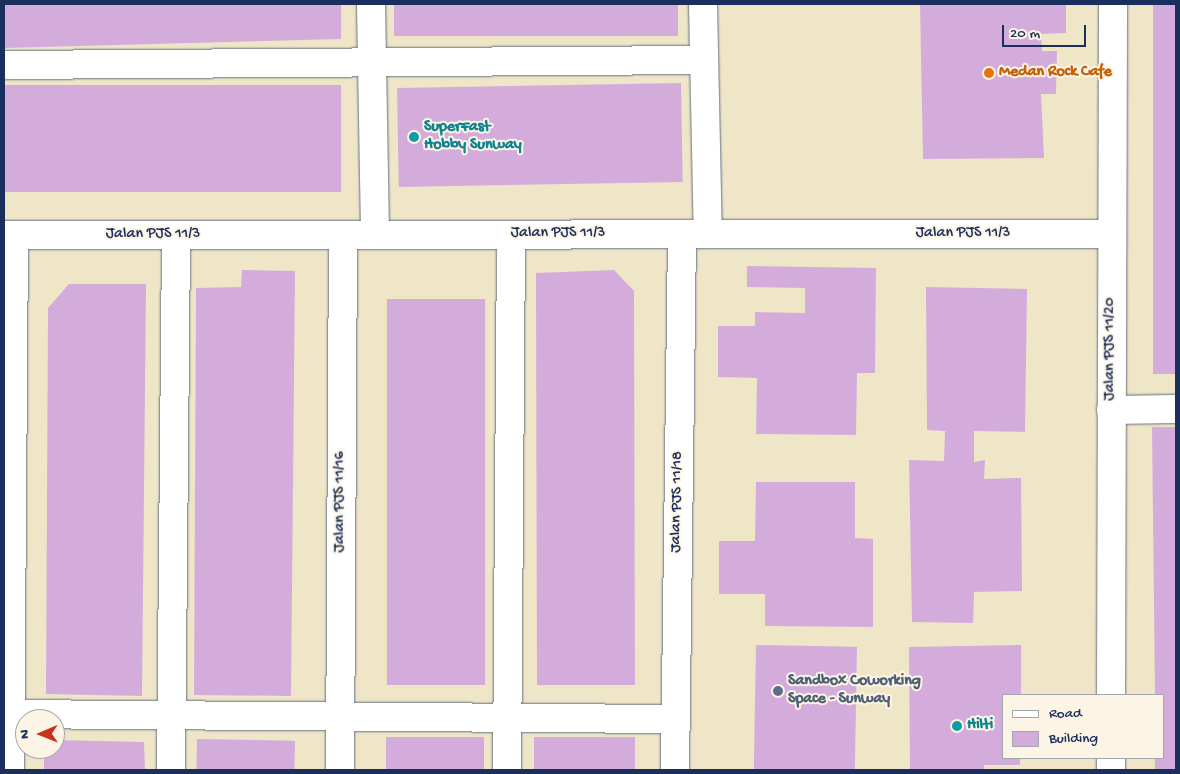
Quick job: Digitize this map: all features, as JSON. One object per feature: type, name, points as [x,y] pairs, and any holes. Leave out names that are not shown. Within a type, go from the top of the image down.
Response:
[{"type":"street","points":[[371,4],[374,235]]},
{"type":"street","name":"Jalan PJS 11/18","points":[[675,770],[703,60],[703,4]]},
{"type":"street","name":"Jalan PJS 11/20","points":[[1111,694],[1113,4]]},
{"type":"street","points":[[4,65],[703,60]]},
{"type":"street","points":[[507,770],[511,234]]},
{"type":"street","name":"Jalan PJS 11/3","points":[[9,235],[1111,234]]},
{"type":"street","points":[[9,235],[7,714],[10,770]]},
{"type":"street","points":[[171,770],[176,235]]},
{"type":"street","name":"Jalan PJS 11/16","points":[[340,770],[343,235]]},
{"type":"street","points":[[1111,410],[1176,409]]},
{"type":"street","points":[[7,714],[676,719]]},
{"type":"building","points":[[4,4],[341,4],[341,39],[4,48]]},
{"type":"building","points":[[394,4],[678,4],[678,36],[394,36]]},
{"type":"building","name":"Medan Rock Cafe","points":[[920,4],[1066,4],[1066,33],[1041,34],[1042,51],[1057,51],[1056,94],[1041,94],[1044,158],[923,159]]},
{"type":"building","points":[[1153,4],[1176,4],[1176,374],[1153,374]]},
{"type":"building","points":[[681,83],[683,182],[399,187],[397,88]]},
{"type":"building","points":[[4,85],[341,85],[341,192],[4,192]]},
{"type":"building","points":[[747,266],[876,268],[875,373],[857,373],[856,435],[756,434],[757,378],[718,377],[718,326],[755,326],[755,312],[805,313],[805,288],[747,287]]},
{"type":"building","points":[[242,270],[295,271],[291,696],[194,695],[196,288],[241,287]]},
{"type":"building","points":[[614,270],[634,291],[635,685],[537,685],[536,273]]},
{"type":"building","points":[[69,284],[146,284],[142,696],[46,694],[48,308]]},
{"type":"building","points":[[926,287],[1027,289],[1025,432],[974,431],[974,462],[985,460],[984,479],[1021,478],[1022,591],[974,592],[973,623],[912,622],[909,460],[944,461],[945,431],[927,430]]},
{"type":"building","points":[[387,299],[485,299],[485,685],[387,685]]},
{"type":"building","points":[[1152,427],[1176,427],[1176,770],[1155,770],[1155,759],[1165,759],[1165,694],[1155,694]]},
{"type":"building","points":[[756,482],[855,482],[855,538],[873,539],[873,627],[765,626],[765,594],[719,594],[719,541],[755,541]]},
{"type":"building","points":[[756,645],[857,647],[855,770],[754,770]]},
{"type":"building","name":"Hilti","points":[[1021,645],[1021,694],[1002,694],[1002,759],[1020,759],[1020,765],[984,765],[984,770],[910,770],[909,647]]},
{"type":"building","points":[[386,737],[484,737],[484,770],[386,770]]},
{"type":"building","points":[[534,737],[635,737],[635,770],[534,770]]},
{"type":"building","points":[[197,739],[295,741],[294,770],[196,770]]},
{"type":"building","points":[[65,740],[144,742],[145,770],[44,770],[44,759],[65,759]]},
{"type":"place","name":"Medan Rock Cafe","points":[[989,73]]},
{"type":"place","name":"SuperFast Hobby Sunway","points":[[414,137]]},
{"type":"place","name":"Sandbox Coworking Space - Sunway","points":[[778,691]]},
{"type":"place","name":"Hilti","points":[[957,726]]}]
